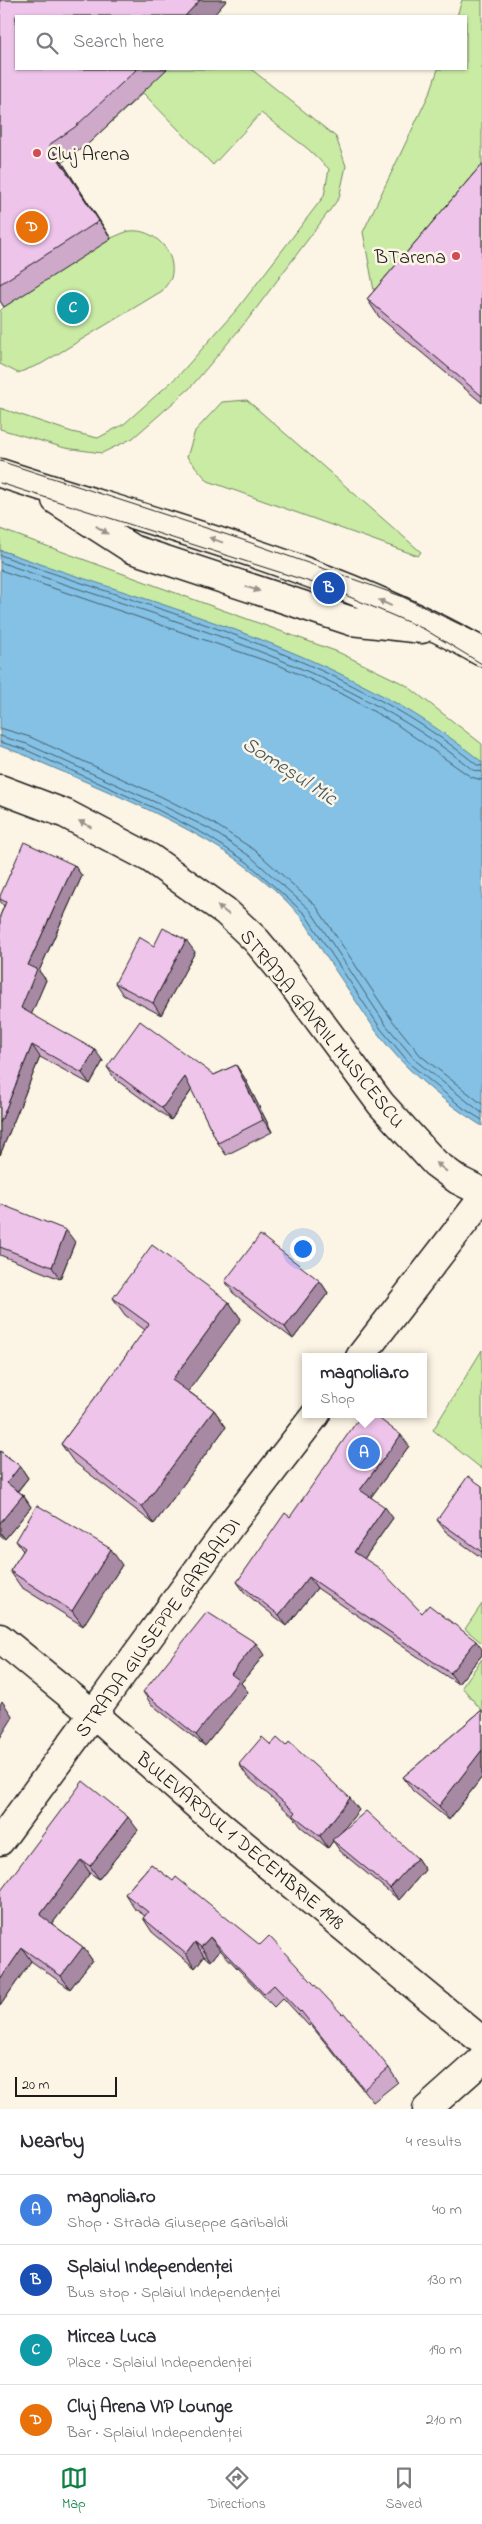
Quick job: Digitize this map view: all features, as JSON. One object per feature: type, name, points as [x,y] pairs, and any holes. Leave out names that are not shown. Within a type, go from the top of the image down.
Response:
[{"type":"main road","points":[[0,474],[32,484],[132,548],[351,620],[444,631],[482,652]]},
{"type":"main road","name":"STRADA GAVRIIL MUSICESCU","points":[[0,789],[66,814],[150,858],[225,911],[256,940],[287,977],[381,1104],[435,1163],[458,1180],[482,1192]]},
{"type":"main road","points":[[363,1353],[482,1199]]},
{"type":"main road","name":"STRADA GIUSEPPE GARIBALDI","points":[[0,1841],[232,1523],[313,1418]]},
{"type":"main road","name":"BULEVARDUL 1 DECEMBRIE 1918","points":[[0,1638],[93,1714],[222,1826],[482,2041]]},
{"type":"main road","points":[[427,2109],[482,2060]]},
{"type":"green space","points":[[0,0],[227,0],[214,15],[15,15],[15,70],[252,70],[336,137],[346,166],[339,198],[249,318],[190,388],[133,438],[102,453],[65,448],[0,429],[0,408],[72,432],[98,438],[124,424],[179,375],[238,308],[324,196],[329,169],[308,149],[261,113],[213,165],[143,93],[88,144],[62,162],[111,238],[130,231],[139,231],[148,234],[162,244],[171,260],[171,278],[162,291],[41,364],[18,373],[0,364],[0,311],[4,307],[0,301]]},
{"type":"green space","points":[[462,0],[482,0],[482,196],[379,317],[363,232],[431,90],[438,70],[467,70],[467,15],[457,15]]},
{"type":"green space","points":[[247,400],[421,552],[418,556],[208,481],[187,457],[195,431],[222,402]]},
{"type":"green space","points":[[0,529],[338,652],[406,685],[482,744],[482,867],[72,576],[0,550]]},
{"type":"green space","points":[[482,1350],[482,1469],[433,1430]]},
{"type":"green space","points":[[482,1604],[482,1643],[465,1629]]},
{"type":"green space","points":[[482,1659],[482,1711],[462,1687]]},
{"type":"water","name":"Someșul Mic","points":[[0,550],[188,613],[312,661],[371,690],[428,723],[482,762],[482,1126],[438,1095],[411,1071],[387,1045],[301,917],[273,888],[242,863],[171,821],[95,786],[0,746]]},
{"type":"building","name":"Cluj Arena","points":[[0,0],[200,0],[186,15],[15,15],[15,70],[136,70],[75,127],[49,145],[99,221],[0,284]]},
{"type":"building","name":"BTarena","points":[[482,164],[482,396],[367,299]]},
{"type":"building","points":[[24,842],[74,865],[28,965],[37,969],[21,1008],[95,1050],[82,1073],[32,1045],[0,1123],[0,916],[6,902],[0,899],[0,896]]},
{"type":"building","points":[[163,928],[186,940],[153,1003],[115,983],[139,937],[154,946]]},
{"type":"building","points":[[140,1021],[214,1075],[236,1065],[263,1120],[218,1143],[185,1077],[162,1108],[107,1067]]},
{"type":"building","points":[[0,1204],[66,1230],[52,1267],[0,1247]]},
{"type":"building","points":[[260,1235],[320,1281],[285,1327],[225,1281]]},
{"type":"building","points":[[152,1245],[229,1302],[172,1380],[214,1410],[142,1507],[61,1444],[149,1324],[113,1298]]},
{"type":"building","points":[[359,1418],[378,1418],[401,1435],[360,1490],[385,1507],[354,1552],[379,1568],[422,1613],[429,1605],[476,1641],[450,1673],[309,1577],[279,1615],[237,1582],[285,1513],[290,1517]]},
{"type":"building","points":[[0,1451],[20,1466],[7,1483],[23,1495],[0,1523]]},
{"type":"building","points":[[468,1476],[482,1486],[482,1552],[437,1520]]},
{"type":"building","points":[[37,1505],[111,1549],[72,1611],[10,1571],[25,1548],[16,1541]]},
{"type":"building","points":[[207,1612],[256,1643],[231,1674],[239,1680],[196,1735],[143,1692]]},
{"type":"building","points":[[482,1710],[482,1750],[439,1806],[403,1777]]},
{"type":"building","points":[[262,1737],[271,1745],[277,1738],[286,1746],[289,1742],[350,1798],[320,1836],[293,1815],[295,1812],[239,1764]]},
{"type":"building","points":[[83,1781],[128,1817],[90,1866],[81,1860],[40,1915],[83,1947],[61,1976],[22,1948],[0,1980],[0,1892]]},
{"type":"building","points":[[366,1811],[417,1858],[390,1888],[332,1840]]},
{"type":"building","points":[[151,1864],[173,1881],[176,1877],[260,1945],[269,1936],[342,2014],[344,2013],[389,2068],[364,2089],[301,2011],[274,1985],[264,1994],[210,1937],[201,1947],[195,1942],[186,1954],[143,1918],[148,1912],[125,1894]]},
{"type":"tram line","points":[[0,461],[240,539],[401,596],[482,635]]},
{"type":"tram line","points":[[0,483],[329,588],[424,629],[482,664]]},
{"type":"place","name":"Cluj Arena","points":[[37,153]]},
{"type":"place","name":"Cluj Arena VIP Lounge","points":[[32,227]]},
{"type":"place","name":"BTarena","points":[[456,256]]},
{"type":"place","name":"Mircea Luca","points":[[73,308]]},
{"type":"place","name":"Splaiul Independenței","points":[[329,588]]},
{"type":"place","name":"magnolia.ro","points":[[364,1453]]}]
